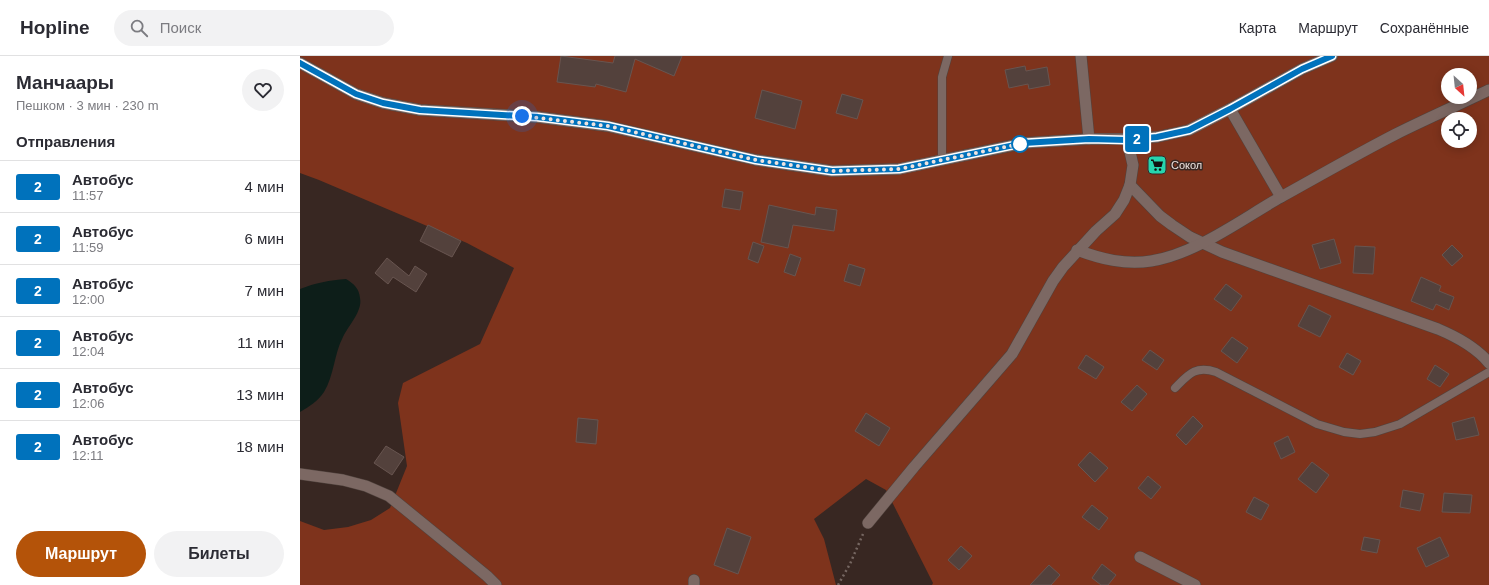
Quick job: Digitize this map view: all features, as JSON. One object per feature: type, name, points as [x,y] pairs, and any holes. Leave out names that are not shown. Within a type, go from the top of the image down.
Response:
[{"type":"street","points":[[1081,56],[1089,139]]},
{"type":"street","points":[[300,63],[356,94],[383,103],[420,110],[537,117],[608,126],[756,160],[832,171],[899,169],[1024,143],[1089,139],[1127,140],[1157,137],[1189,130],[1302,69],[1332,56]]},
{"type":"street","points":[[1077,250],[1098,258],[1133,262],[1152,261],[1178,254],[1202,243],[1281,197],[1395,135],[1489,90]]},
{"type":"street","points":[[1230,109],[1281,197]]},
{"type":"street","points":[[868,523],[914,467],[1012,354],[1053,281],[1077,250],[1115,214],[1124,200],[1130,185],[1133,165],[1127,140]]},
{"type":"street","points":[[1130,185],[1166,220],[1190,237],[1202,243],[1438,329],[1458,338],[1484,356],[1489,362]]},
{"type":"street","points":[[300,474],[343,480],[366,486],[389,496],[496,585]]},
{"type":"street","points":[[1140,557],[1195,585]]},
{"type":"lane","points":[[942,160],[942,77],[948,56]]},
{"type":"lane","points":[[1175,388],[1192,372],[1207,369],[1216,372],[1317,424],[1344,432],[1360,434],[1375,432],[1400,424],[1489,372]]},
{"type":"path","points":[[838,585],[850,564],[868,523]]},
{"type":"shaded area","points":[[300,56],[1489,56],[1489,585],[932,585],[933,583],[886,490],[866,479],[814,519],[824,539],[836,585],[300,585],[300,521],[324,530],[348,527],[371,520],[390,508],[407,466],[398,403],[403,383],[480,344],[514,268],[467,243],[300,173]]},
{"type":"water","points":[[346,279],[354,285],[359,292],[359,308],[340,344],[330,379],[324,392],[313,404],[300,412],[300,289],[323,282]]},
{"type":"building","points":[[561,56],[613,63],[615,56],[682,56],[674,76],[635,59],[626,92],[596,84],[595,87],[557,82]]},
{"type":"building","points":[[1025,66],[1026,71],[1047,67],[1050,85],[1029,89],[1028,84],[1009,88],[1005,70]]},
{"type":"building","points":[[762,90],[802,101],[795,129],[755,118]]},
{"type":"building","points":[[842,94],[863,100],[857,119],[836,113]]},
{"type":"building","name":"Сокол","points":[[1148,159],[1166,159],[1166,171],[1148,171]]},
{"type":"building","points":[[725,189],[743,192],[740,210],[722,207]]},
{"type":"building","points":[[769,205],[815,215],[816,207],[837,210],[834,231],[793,225],[788,248],[761,242]]},
{"type":"building","points":[[428,225],[461,241],[452,257],[420,241]]},
{"type":"building","points":[[1334,239],[1341,263],[1320,269],[1312,245]]},
{"type":"building","points":[[753,242],[764,246],[758,263],[748,259]]},
{"type":"building","points":[[1452,245],[1463,256],[1452,266],[1442,255]]},
{"type":"building","points":[[1355,246],[1375,247],[1373,274],[1353,273]]},
{"type":"building","points":[[790,254],[801,258],[795,276],[784,272]]},
{"type":"building","points":[[387,258],[409,276],[415,266],[427,274],[416,292],[393,277],[388,284],[375,273]]},
{"type":"building","points":[[849,264],[865,269],[860,286],[844,281]]},
{"type":"building","points":[[1421,277],[1441,286],[1439,291],[1454,297],[1449,310],[1436,304],[1433,310],[1411,301]]},
{"type":"building","points":[[1226,284],[1242,296],[1231,311],[1214,299]]},
{"type":"building","points":[[1309,305],[1331,316],[1320,337],[1298,326]]},
{"type":"building","points":[[1232,337],[1248,348],[1237,363],[1221,351]]},
{"type":"building","points":[[1150,350],[1164,360],[1157,370],[1142,360]]},
{"type":"building","points":[[1347,353],[1361,361],[1353,375],[1339,367]]},
{"type":"building","points":[[1086,355],[1104,367],[1096,379],[1078,368]]},
{"type":"building","points":[[1435,365],[1449,374],[1440,387],[1427,379]]},
{"type":"building","points":[[1137,385],[1147,394],[1132,411],[1121,402]]},
{"type":"building","points":[[866,413],[890,428],[879,446],[855,431]]},
{"type":"building","points":[[1193,416],[1203,426],[1186,445],[1176,435]]},
{"type":"building","points":[[1474,417],[1479,435],[1456,440],[1452,423]]},
{"type":"building","points":[[578,418],[598,420],[596,444],[576,442]]},
{"type":"building","points":[[1288,436],[1295,452],[1281,459],[1274,443]]},
{"type":"building","points":[[386,446],[404,457],[392,475],[374,463]]},
{"type":"building","points":[[1090,452],[1108,468],[1095,482],[1078,465]]},
{"type":"building","points":[[1312,462],[1329,475],[1316,493],[1298,479]]},
{"type":"building","points":[[1148,476],[1161,487],[1151,499],[1138,488]]},
{"type":"building","points":[[1403,490],[1424,494],[1420,511],[1400,507]]},
{"type":"building","points":[[1444,493],[1472,495],[1470,513],[1442,512]]},
{"type":"building","points":[[1254,497],[1269,505],[1261,520],[1246,512]]},
{"type":"building","points":[[1092,505],[1108,518],[1099,530],[1082,517]]},
{"type":"building","points":[[727,528],[751,537],[738,574],[714,565]]},
{"type":"building","points":[[1364,537],[1380,540],[1377,553],[1361,550]]},
{"type":"building","points":[[1440,537],[1449,556],[1426,567],[1417,548]]},
{"type":"building","points":[[961,546],[972,556],[959,570],[948,560]]},
{"type":"building","points":[[1102,564],[1116,575],[1108,585],[1101,585],[1092,578]]},
{"type":"building","points":[[1049,565],[1060,575],[1051,585],[1030,585]]},
{"type":"bus line","name":"2","points":[[300,63],[356,94],[383,103],[420,110],[537,117],[608,126],[756,160],[832,171],[899,169],[1024,143],[1089,139],[1127,140],[1157,137],[1189,130],[1302,69],[1332,56]]},
{"type":"place","name":"Сокол","points":[[1157,165]]},
{"type":"route","points":[[522,116],[608,126],[756,160],[832,171],[899,169],[1024,143],[1020,144]]}]
